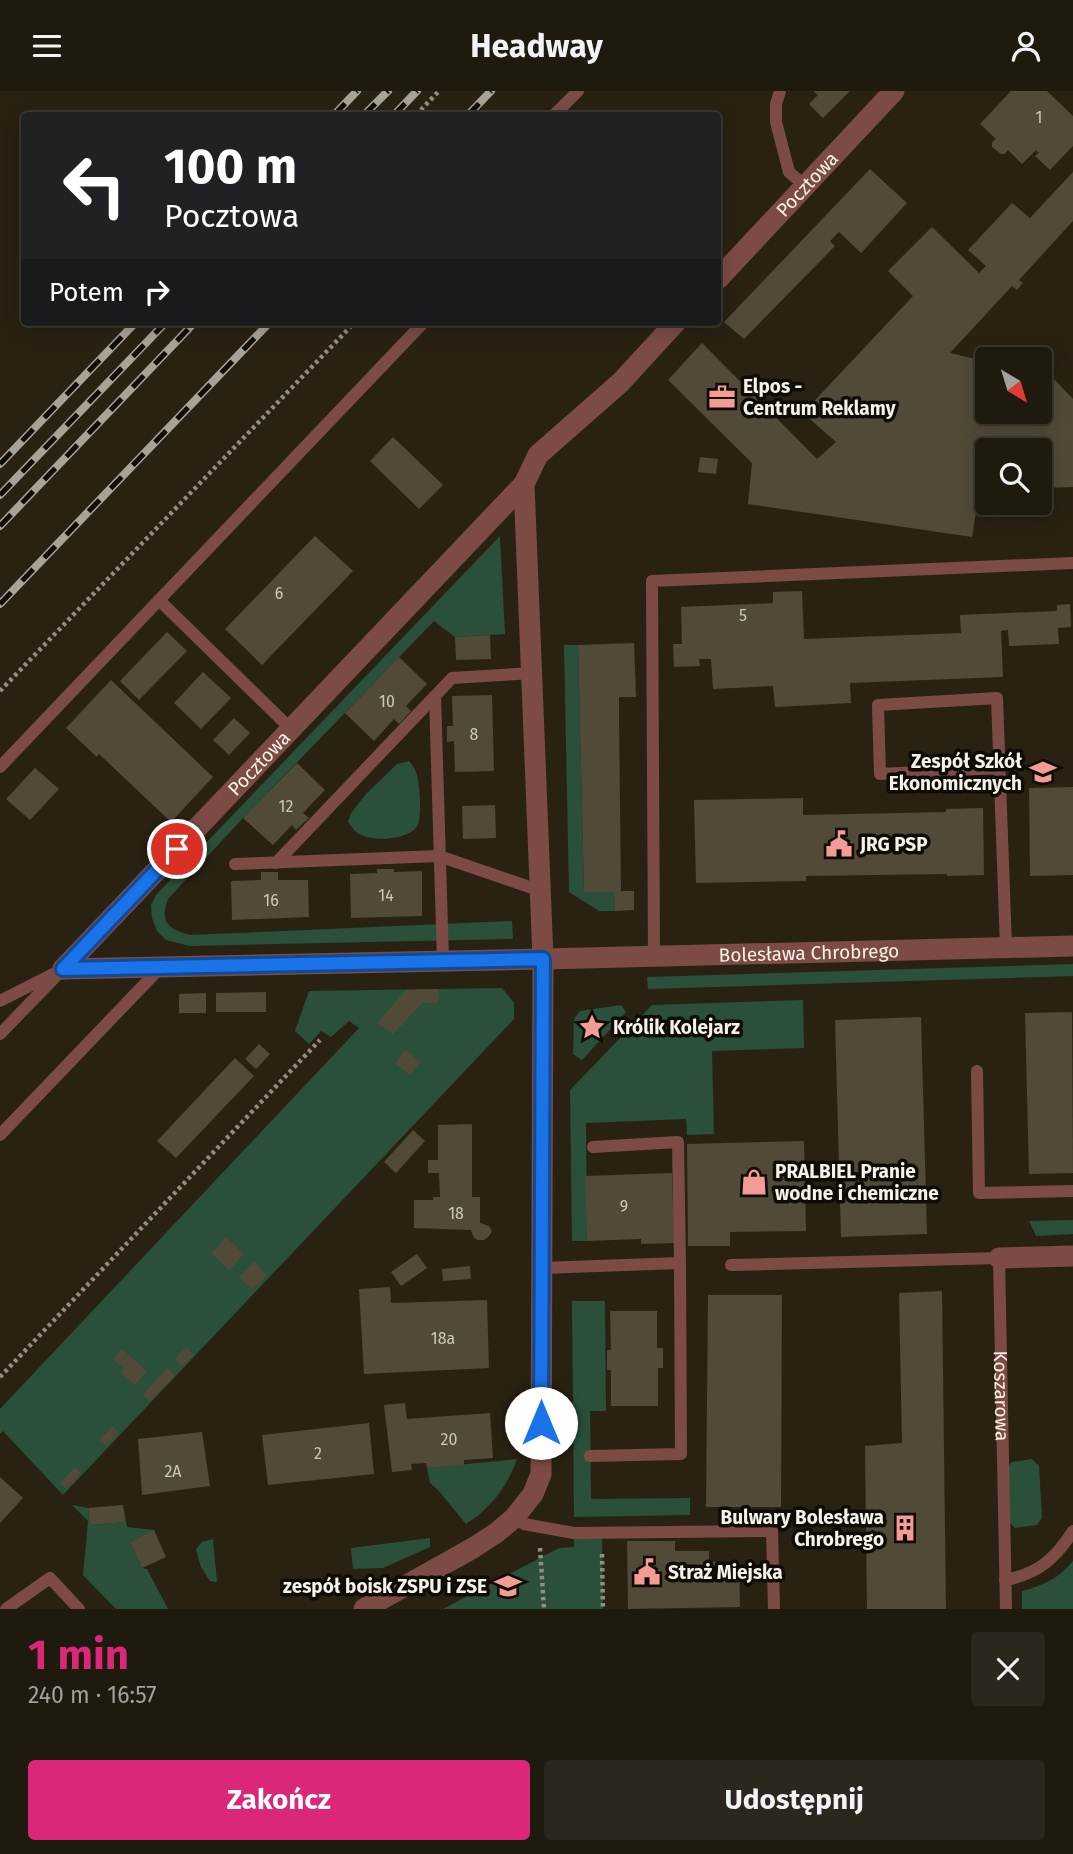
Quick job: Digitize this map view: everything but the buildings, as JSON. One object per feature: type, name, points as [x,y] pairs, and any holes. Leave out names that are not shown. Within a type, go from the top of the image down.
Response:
[{"type":"street","name":"Pocztowa","points":[[721,276],[894,91]]},
{"type":"street","name":"Pocztowa","points":[[63,969],[524,484],[538,456],[621,382],[672,326]]},
{"type":"street","points":[[364,1609],[473,1548],[496,1532],[513,1518],[533,1494],[541,1474],[543,959],[524,484]]},
{"type":"street","name":"Bolesława Chrobrego","points":[[543,959],[1073,946]]},
{"type":"street","points":[[63,969],[543,959]]},
{"type":"street","points":[[999,1258],[1073,1256]]},
{"type":"lane","points":[[557,112],[578,91]]},
{"type":"lane","points":[[780,91],[776,104],[776,122],[789,172],[805,186]]},
{"type":"lane","points":[[0,767],[420,326]]},
{"type":"lane","points":[[654,956],[652,581],[1073,563]]},
{"type":"lane","points":[[159,600],[291,729]]},
{"type":"lane","points":[[276,863],[452,678],[533,673]]},
{"type":"lane","points":[[435,696],[443,961]]},
{"type":"lane","points":[[1000,768],[880,774],[878,705],[997,698],[1000,768],[1006,947]]},
{"type":"lane","points":[[235,864],[439,856],[541,891]]},
{"type":"lane","points":[[0,1135],[161,967]]},
{"type":"lane","points":[[0,1001],[63,969]]},
{"type":"lane","points":[[0,1034],[63,969]]},
{"type":"lane","points":[[976,1071],[979,1193],[1073,1191]]},
{"type":"lane","points":[[590,1456],[681,1454],[678,1142],[593,1147]]},
{"type":"lane","points":[[731,1265],[999,1258]]},
{"type":"lane","name":"Koszarowa","points":[[999,1258],[1006,1609]]},
{"type":"lane","points":[[542,1268],[680,1263]]},
{"type":"lane","points":[[513,1518],[524,1524],[574,1533],[772,1531],[774,1609]]},
{"type":"lane","points":[[1005,1580],[1024,1577],[1046,1565],[1073,1531]]},
{"type":"lane","points":[[6,1609],[50,1578],[79,1609]]},
{"type":"path","points":[[419,112],[439,91]]},
{"type":"path","points":[[0,691],[351,326]]},
{"type":"path","points":[[0,1377],[320,1040]]},
{"type":"path","points":[[538,1526],[544,1609]]},
{"type":"path","points":[[602,1533],[603,1609]]},
{"type":"green space","points":[[500,536],[505,634],[455,637],[434,621],[168,899],[165,914],[168,924],[177,931],[191,935],[512,921],[513,939],[190,946],[166,940],[157,931],[152,918],[151,905],[156,895]]},
{"type":"green space","points":[[564,645],[578,645],[584,892],[614,892],[615,911],[599,911],[569,892]]},
{"type":"green space","points":[[409,761],[417,775],[419,791],[420,817],[416,828],[389,839],[365,837],[358,833],[348,822],[351,813],[397,764]]},
{"type":"green space","points":[[1073,964],[1073,976],[648,989],[647,977]]},
{"type":"green space","points":[[502,988],[514,1003],[514,1019],[63,1495],[3,1431],[0,1434],[0,1409],[359,1028],[349,1021],[331,1037],[321,1031],[309,1044],[295,1031],[309,991]]},
{"type":"green space","points":[[803,1000],[804,1048],[712,1051],[714,1134],[687,1135],[686,1119],[586,1123],[587,1241],[572,1241],[570,1090],[652,1005]]},
{"type":"green space","points":[[621,1005],[626,1012],[582,1060],[573,1054],[574,1019],[580,1011]]},
{"type":"green space","points":[[1073,1220],[1073,1234],[1036,1236],[1029,1221]]},
{"type":"green space","points":[[572,1301],[605,1301],[606,1411],[590,1411],[591,1499],[690,1498],[690,1515],[574,1517]]},
{"type":"green space","points":[[517,1459],[497,1496],[466,1524],[430,1483],[427,1468]]},
{"type":"green space","points":[[1032,1459],[1039,1466],[1042,1518],[1037,1525],[1015,1528],[1010,1523],[1007,1468],[1012,1462]]},
{"type":"green space","points":[[72,1505],[88,1508],[90,1525],[124,1522],[123,1505],[127,1527],[154,1530],[130,1542],[142,1568],[147,1569],[168,1609],[116,1609],[83,1575],[88,1521]]},
{"type":"green space","points":[[574,1533],[602,1533],[603,1609],[443,1609],[559,1548],[574,1547]]},
{"type":"green space","points":[[430,1538],[430,1547],[383,1568],[353,1569],[351,1548]]},
{"type":"green space","points":[[213,1539],[217,1582],[210,1581],[201,1567],[196,1549],[202,1542]]},
{"type":"green space","points":[[1073,1561],[1073,1609],[1022,1609],[1022,1591],[1050,1581]]},
{"type":"railway","points":[[337,112],[357,91]]},
{"type":"railway","points":[[367,112],[388,91]]},
{"type":"railway","points":[[397,112],[417,91]]},
{"type":"railway","points":[[471,112],[491,91]]},
{"type":"railway","points":[[0,464],[132,326]]},
{"type":"railway","points":[[0,495],[162,326]]},
{"type":"railway","points":[[0,526],[191,326]]},
{"type":"railway","points":[[0,604],[266,326]]},
{"type":"place","name":"Elpos - Centrum Reklamy","points":[[722,397]]},
{"type":"place","name":"Zespół Szkół Ekonomicznych","points":[[1043,772]]},
{"type":"place","name":"JRG PSP","points":[[839,844]]},
{"type":"place","name":"Królik Kolejarz","points":[[592,1027]]},
{"type":"place","name":"PRALBIEL Pranie wodne i chemiczne","points":[[754,1182]]},
{"type":"place","name":"Bulwary Bolesława Chrobrego","points":[[905,1528]]},
{"type":"place","name":"Straż Miejska","points":[[647,1572]]},
{"type":"place","name":"zespół boisk ZSPU i ZSE","points":[[508,1586]]},
{"type":"route","points":[[177,849],[63,969],[543,959],[541,1423]]}]
